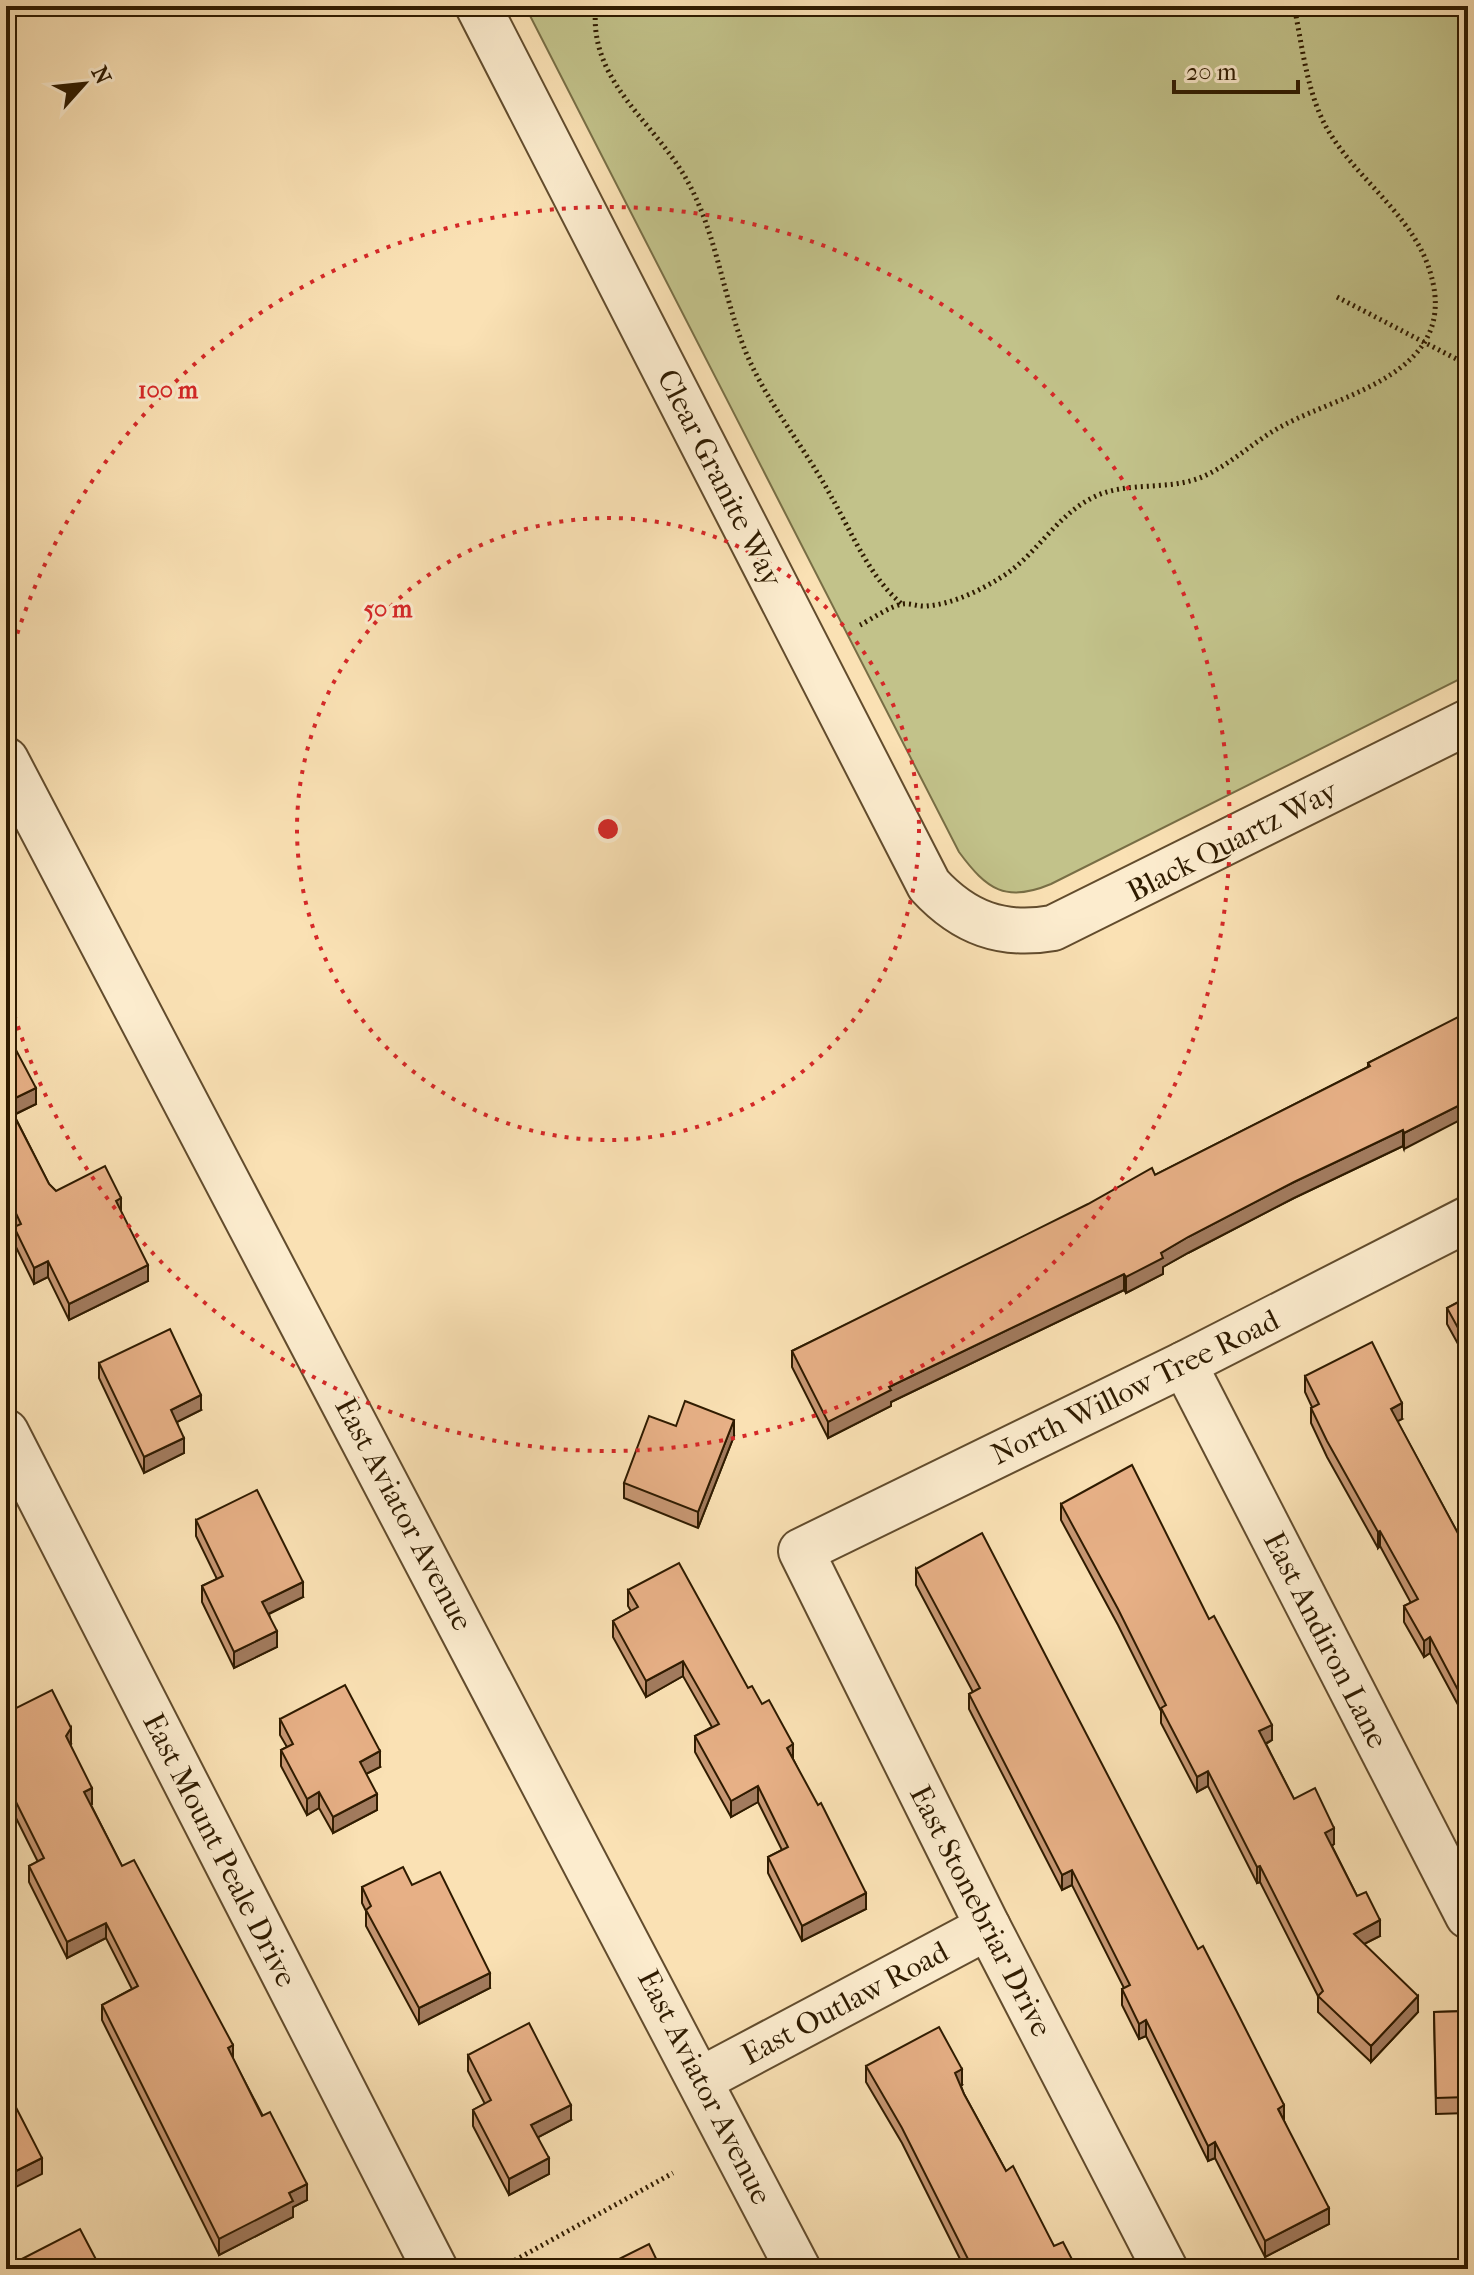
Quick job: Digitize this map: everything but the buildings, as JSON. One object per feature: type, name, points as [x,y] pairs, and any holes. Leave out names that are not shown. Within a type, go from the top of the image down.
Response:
[{"type":"street","name":"Clear Granite Way","points":[[478,6],[929,885],[946,903],[988,927]]},
{"type":"street","name":"Black Quartz Way","points":[[988,927],[1032,932],[1074,920],[1468,722]]},
{"type":"street","name":"East Aviator Avenue","points":[[6,760],[702,2079],[798,2269]]},
{"type":"street","name":"North Willow Tree Road","points":[[801,1551],[1184,1364],[1468,1219]]},
{"type":"street","name":"East Andiron Lane","points":[[1184,1364],[1468,1916]]},
{"type":"street","name":"East Mount Peale Drive","points":[[6,1432],[427,2266]]},
{"type":"street","name":"East Stonebriar Drive","points":[[801,1551],[988,1927],[1165,2269]]},
{"type":"street","name":"East Outlaw Road","points":[[702,2079],[988,1927]]},
{"type":"path","points":[[596,6],[595,33],[605,66],[620,95],[670,150],[712,234],[752,366],[873,571],[902,604]]},
{"type":"path","points":[[860,625],[902,604],[927,606],[970,594],[1002,577],[1051,527],[1097,496],[1122,487],[1200,478],[1281,426],[1370,390],[1391,377],[1423,341],[1432,325],[1435,299],[1431,275],[1420,248],[1350,162],[1324,123],[1312,93],[1294,6]]},
{"type":"path","points":[[1337,297],[1468,365]]},
{"type":"path","points":[[499,2269],[673,2173]]},
{"type":"green space","points":[[525,6],[1468,6],[1468,675],[1051,884],[1035,890],[1009,892],[989,884],[959,852]]}]
